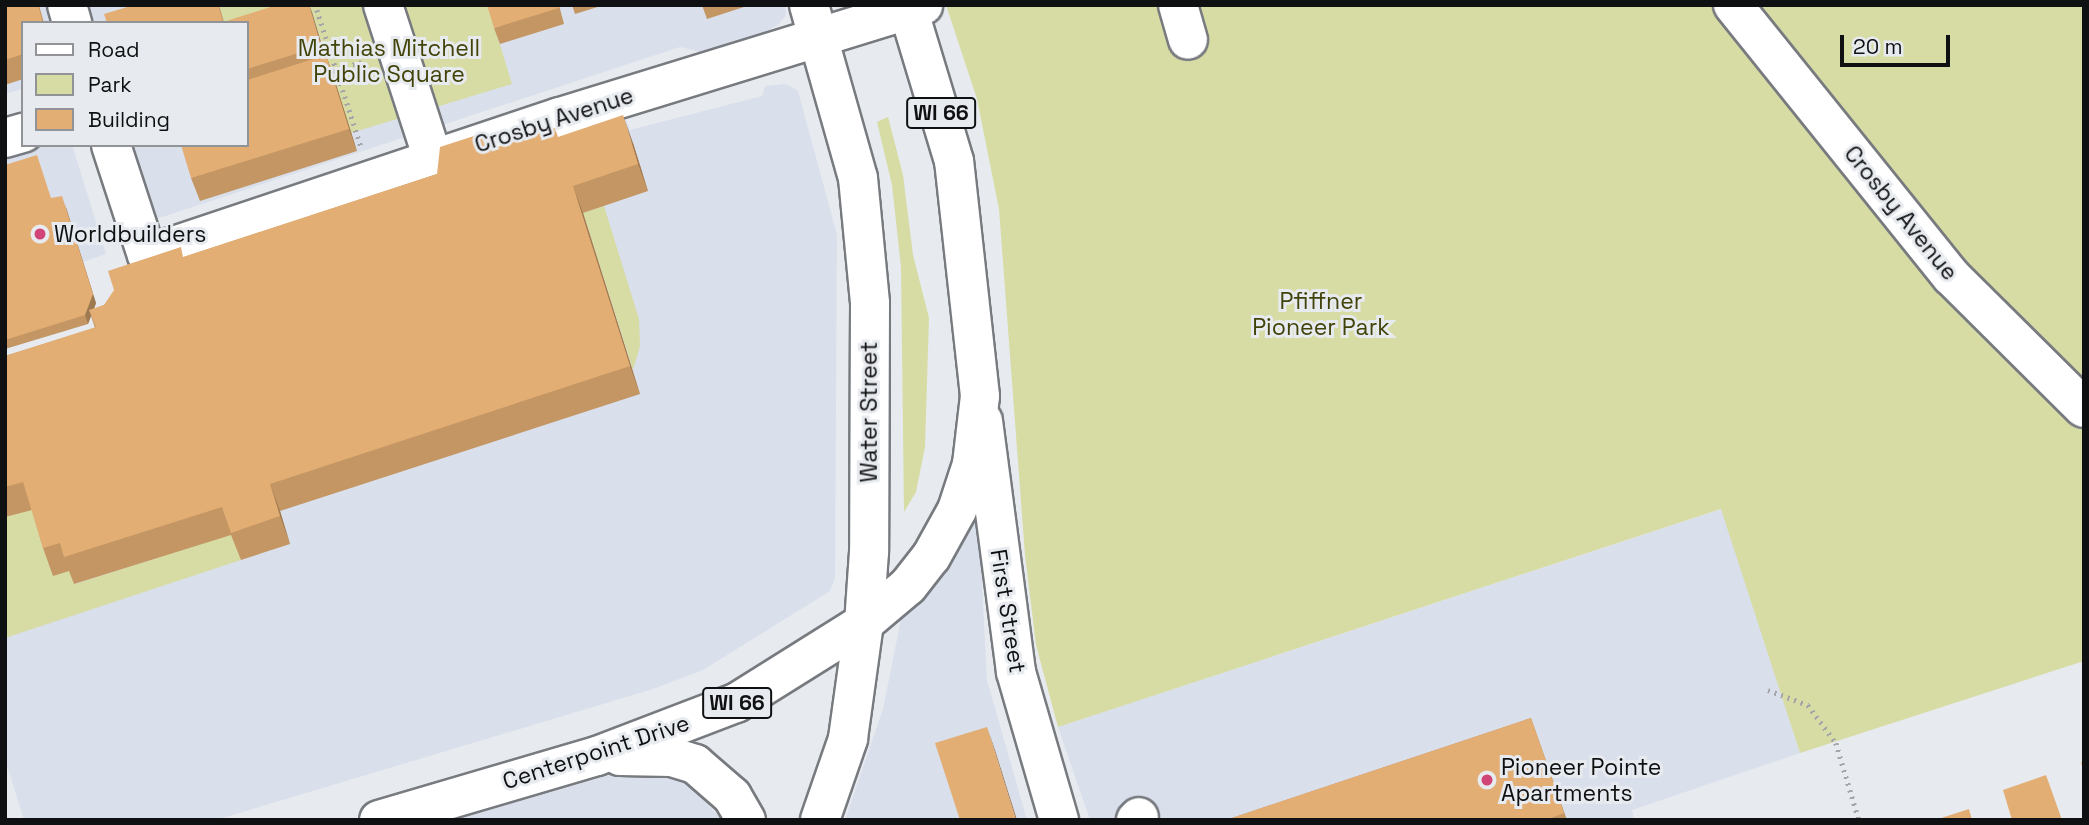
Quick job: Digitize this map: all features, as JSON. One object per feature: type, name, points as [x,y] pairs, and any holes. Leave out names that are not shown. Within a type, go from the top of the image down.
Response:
[{"type":"street","points":[[383,5],[433,159]]},
{"type":"street","name":"Crosby Avenue","points":[[1733,5],[1951,276],[2084,408]]},
{"type":"street","name":"Crosby Avenue","points":[[112,147],[147,255],[433,159],[814,22],[913,7]]},
{"type":"street","name":"WI 66","points":[[913,7],[954,161],[980,396]]},
{"type":"street","name":"Water Street","points":[[814,22],[858,178],[866,234],[869,552],[864,623],[848,739],[821,820]]},
{"type":"street","name":"Centerpoint Drive","points":[[379,820],[597,756],[736,703],[864,623],[908,586],[945,535],[972,464],[980,396]]},
{"type":"street","name":"First Street","points":[[980,396],[1016,672],[1059,820]]},
{"type":"street","points":[[597,756],[672,757],[695,764],[732,796],[746,820]]},
{"type":"path","points":[[317,10],[371,180]]},
{"type":"path","points":[[324,74],[399,50]]},
{"type":"path","points":[[1768,690],[1808,705],[1836,743],[1859,820]]},
{"type":"shaded area","points":[[5,5],[785,5],[786,15],[778,25],[740,44],[704,53],[680,47],[153,220],[130,147],[248,147],[248,21],[21,21],[21,90],[5,94]]},
{"type":"shaded area","points":[[786,84],[798,91],[837,235],[835,578],[830,591],[703,670],[653,689],[216,820],[24,820],[5,759],[5,387],[623,113],[630,130],[762,96],[765,86]]},
{"type":"shaded area","name":"Worldbuilders","points":[[5,133],[21,144],[21,147],[73,147],[106,254],[83,262],[96,303],[88,324],[5,349]]},
{"type":"shaded area","points":[[977,490],[987,680],[1027,820],[845,820],[883,709],[901,619]]},
{"type":"shaded area","points":[[1722,509],[1800,753],[1632,810],[1634,820],[1090,820],[1058,727]]},
{"type":"shaded area","points":[[620,772],[675,776],[693,788],[722,820],[455,820]]},
{"type":"green space","name":"Mathias Mitchell Public Square","points":[[219,5],[488,5],[512,84],[351,133],[312,13],[223,21]]},
{"type":"green space","name":"Pfiffner Pioneer Park","points":[[946,5],[2084,5],[2084,661],[1800,753],[1721,509],[1058,727],[1036,645],[1025,555],[999,209],[977,99]]},
{"type":"green space","points":[[888,117],[903,175],[913,255],[929,318],[925,447],[916,492],[904,512],[901,267],[892,185],[877,122]]},
{"type":"green space","points":[[604,206],[639,319],[640,346],[633,370],[583,213]]},
{"type":"green space","points":[[33,509],[53,575],[70,570],[75,584],[232,534],[241,560],[5,638],[5,517]]},
{"type":"building","points":[[5,5],[38,5],[42,21],[21,21],[21,55],[5,60]]},
{"type":"building","points":[[134,5],[218,5],[223,21],[106,21],[104,14]]},
{"type":"building","points":[[277,5],[309,5],[321,46],[248,69],[248,21],[226,21]]},
{"type":"building","points":[[487,5],[558,5],[559,8],[494,28]]},
{"type":"building","points":[[326,55],[349,129],[191,178],[182,147],[248,147],[248,80]]},
{"type":"building","points":[[623,115],[638,164],[573,186],[630,366],[270,484],[280,516],[231,533],[222,507],[64,557],[60,543],[43,548],[23,482],[5,487],[5,356],[96,327],[89,310],[104,305],[114,290],[108,271],[181,247],[183,257],[437,174],[440,147],[480,134],[494,148],[555,128],[558,137]]},
{"type":"building","name":"Worldbuilders","points":[[37,155],[51,198],[62,196],[93,294],[85,315],[5,340],[5,165]]},
{"type":"building","name":"Pioneer Pointe Apartments","points":[[1531,718],[1564,813],[1546,820],[1226,820]]},
{"type":"building","points":[[987,727],[1016,820],[960,820],[935,743]]},
{"type":"building","points":[[2046,775],[2062,820],[2012,820],[2003,790]]},
{"type":"building","points":[[1969,809],[1972,820],[1935,820]]},
{"type":"place","name":"Worldbuilders","points":[[40,234]]},
{"type":"place","name":"Pioneer Pointe Apartments","points":[[1487,780]]}]
